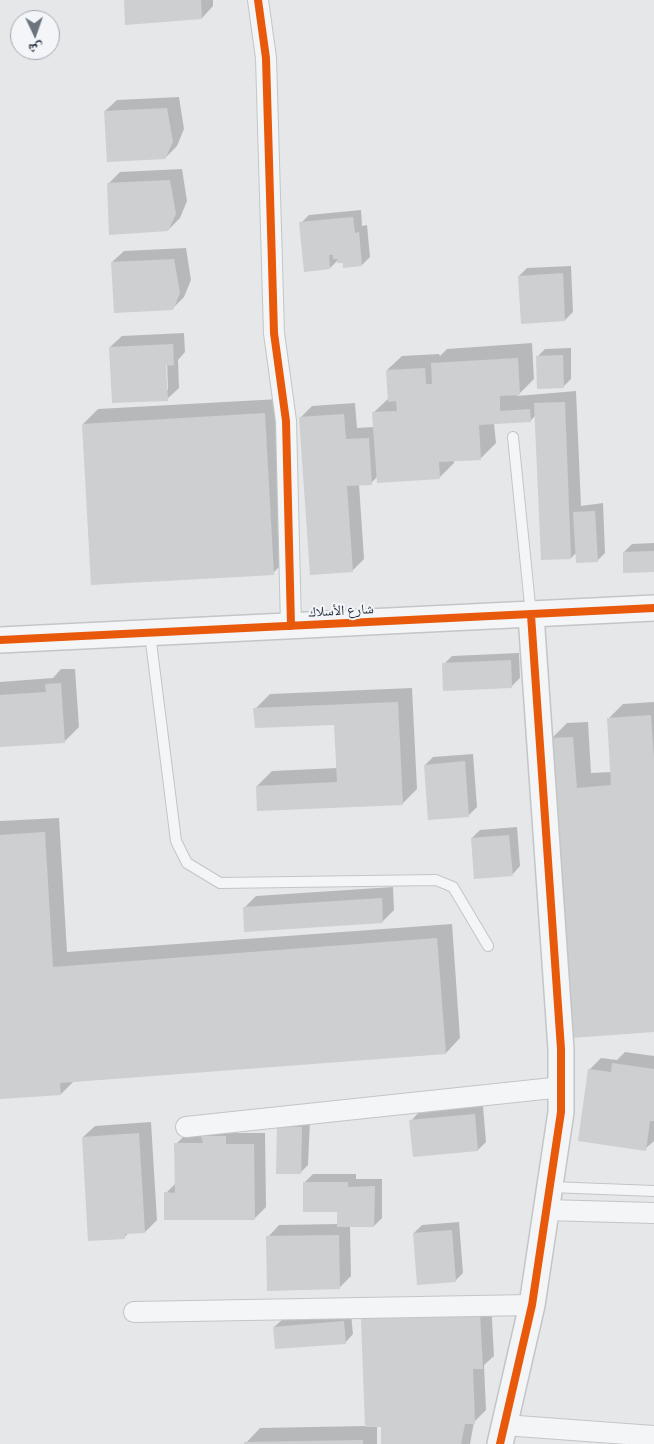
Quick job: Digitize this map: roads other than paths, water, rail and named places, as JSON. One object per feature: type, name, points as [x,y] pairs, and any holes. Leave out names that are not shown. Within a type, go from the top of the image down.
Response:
[{"type":"street","points":[[258,0],[266,58],[274,333],[286,421],[291,626]]},
{"type":"street","name":"شارع الأسلاك","points":[[0,640],[654,608]]},
{"type":"street","points":[[531,615],[562,1049],[562,1087],[561,1112],[532,1305],[502,1434],[654,1436]]},
{"type":"street","points":[[186,1127],[562,1087]]},
{"type":"street","points":[[548,1198],[654,1213]]},
{"type":"street","points":[[134,1312],[532,1305]]},
{"type":"lane","points":[[513,437],[531,615]]},
{"type":"lane","points":[[150,633],[176,841],[188,863],[220,883],[436,880],[453,887],[488,946]]},
{"type":"lane","points":[[548,1198],[654,1191]]}]
